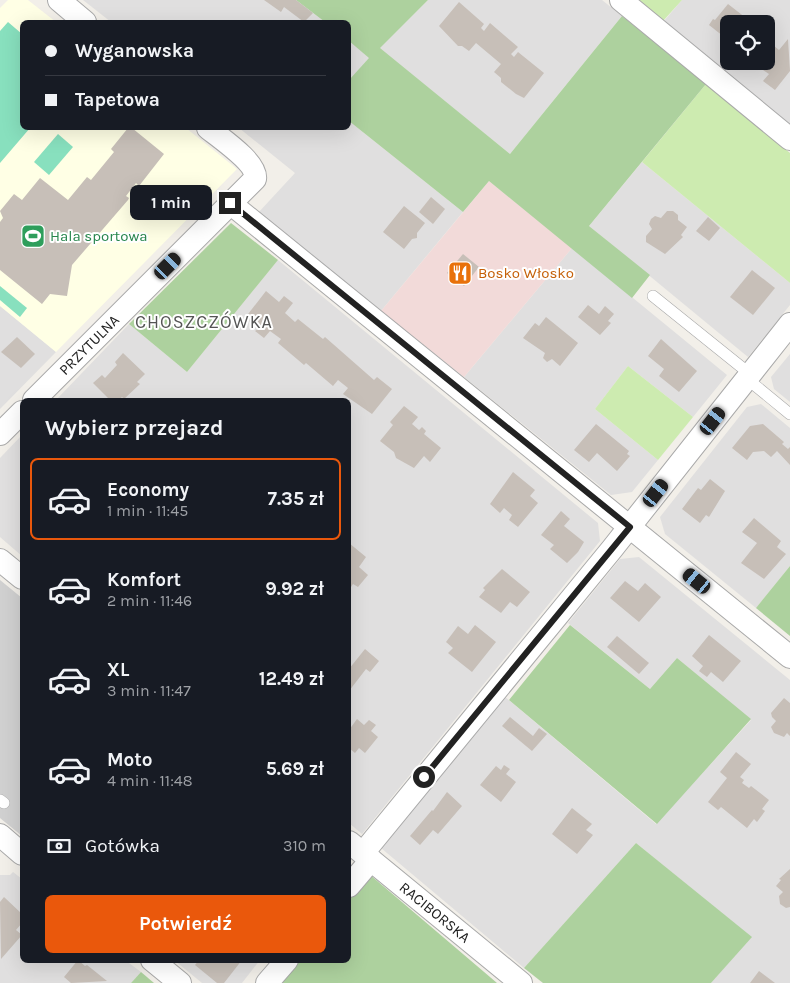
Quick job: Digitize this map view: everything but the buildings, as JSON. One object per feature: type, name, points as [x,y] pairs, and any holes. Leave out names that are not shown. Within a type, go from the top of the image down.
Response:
[{"type":"street","points":[[59,0],[83,20]]},
{"type":"street","points":[[620,0],[790,139]]},
{"type":"street","name":"PRZYTULNA","points":[[36,398],[255,179],[254,168],[210,130]]},
{"type":"street","points":[[230,203],[790,657]]},
{"type":"street","points":[[351,880],[361,851],[630,527],[790,324]]},
{"type":"street","points":[[0,434],[20,414]]},
{"type":"street","points":[[0,560],[20,576]]},
{"type":"street","points":[[1,837],[20,852]]},
{"type":"street","name":"RACIBORSKA","points":[[361,851],[521,983]]},
{"type":"street","points":[[156,963],[180,983]]},
{"type":"street","points":[[267,983],[284,963]]},
{"type":"lane","points":[[653,296],[790,414]]},
{"type":"shaded area","points":[[8,0],[28,0],[53,20],[20,20],[20,130],[188,130],[237,169],[56,352],[0,306],[0,8]]},
{"type":"shaded area","points":[[83,0],[296,0],[322,20],[108,20]]},
{"type":"shaded area","points":[[428,0],[602,0],[622,16],[510,154],[379,48]]},
{"type":"shaded area","points":[[682,0],[790,0],[790,127],[722,70],[775,70],[775,15],[720,15],[720,68],[664,21]]},
{"type":"shaded area","points":[[351,43],[370,58],[351,78]]},
{"type":"shaded area","points":[[351,123],[463,212],[381,311],[258,213],[295,173],[241,130],[351,130]]},
{"type":"shaded area","points":[[642,162],[790,283],[790,305],[748,357],[589,226]]},
{"type":"shaded area","points":[[489,181],[572,248],[464,377],[381,311]]},
{"type":"shaded area","points":[[572,248],[727,375],[693,417],[628,366],[595,409],[658,460],[632,492],[611,495],[464,377]]},
{"type":"shaded area","points":[[278,260],[598,523],[600,541],[362,834],[351,825],[351,398],[58,398],[129,324],[187,372]]},
{"type":"shaded area","points":[[0,306],[56,352],[0,409]]},
{"type":"shaded area","points":[[790,354],[790,402],[774,389],[771,377]]},
{"type":"shaded area","points":[[761,404],[790,428],[790,566],[756,608],[665,534],[660,517],[747,407]]},
{"type":"shaded area","points":[[20,437],[20,554],[0,537],[0,458]]},
{"type":"shaded area","points":[[639,557],[790,680],[790,983],[711,983],[751,937],[636,843],[524,968],[381,848],[504,696],[656,824],[751,720],[677,658],[650,689],[568,623],[620,559]]},
{"type":"shaded area","points":[[0,580],[20,596],[20,834],[0,818]]},
{"type":"shaded area","points":[[13,872],[20,877],[20,963],[129,963],[141,972],[131,983],[0,983],[0,875],[10,875]]},
{"type":"shaded area","points":[[178,963],[258,963],[242,983],[202,983]]},
{"type":"green space","points":[[296,0],[428,0],[380,48],[510,154],[622,16],[706,84],[589,226],[650,275],[632,298],[489,181],[463,212],[351,123],[351,78],[369,58],[351,43],[351,20],[322,20]]},
{"type":"green space","points":[[638,0],[682,0],[663,21]]},
{"type":"green space","points":[[8,22],[20,32],[20,130],[28,130],[0,163],[0,31]]},
{"type":"green space","points":[[706,84],[790,153],[790,283],[642,162]]},
{"type":"green space","points":[[58,134],[73,147],[49,175],[34,162]]},
{"type":"green space","points":[[231,223],[278,260],[187,372],[129,324]]},
{"type":"green space","points":[[0,286],[27,308],[20,317],[0,300]]},
{"type":"green space","points":[[628,366],[693,417],[658,460],[595,409]]},
{"type":"green space","points":[[790,566],[790,636],[756,608]]},
{"type":"green space","points":[[570,625],[650,689],[677,658],[751,719],[657,824],[509,700]]},
{"type":"green space","points":[[636,843],[752,937],[711,983],[543,983],[524,968]]},
{"type":"green space","points":[[369,874],[497,983],[277,983],[294,963],[351,963],[351,896]]},
{"type":"green space","points":[[141,972],[154,983],[131,983]]},
{"type":"place","name":"Hala sportowa","points":[[33,236]]},
{"type":"place","name":"Bosko Włosko","points":[[460,273]]},
{"type":"district","name":"CHOSZCZÓWKA","points":[[204,322]]},
{"type":"route","points":[[230,203],[630,527],[424,777]]}]
